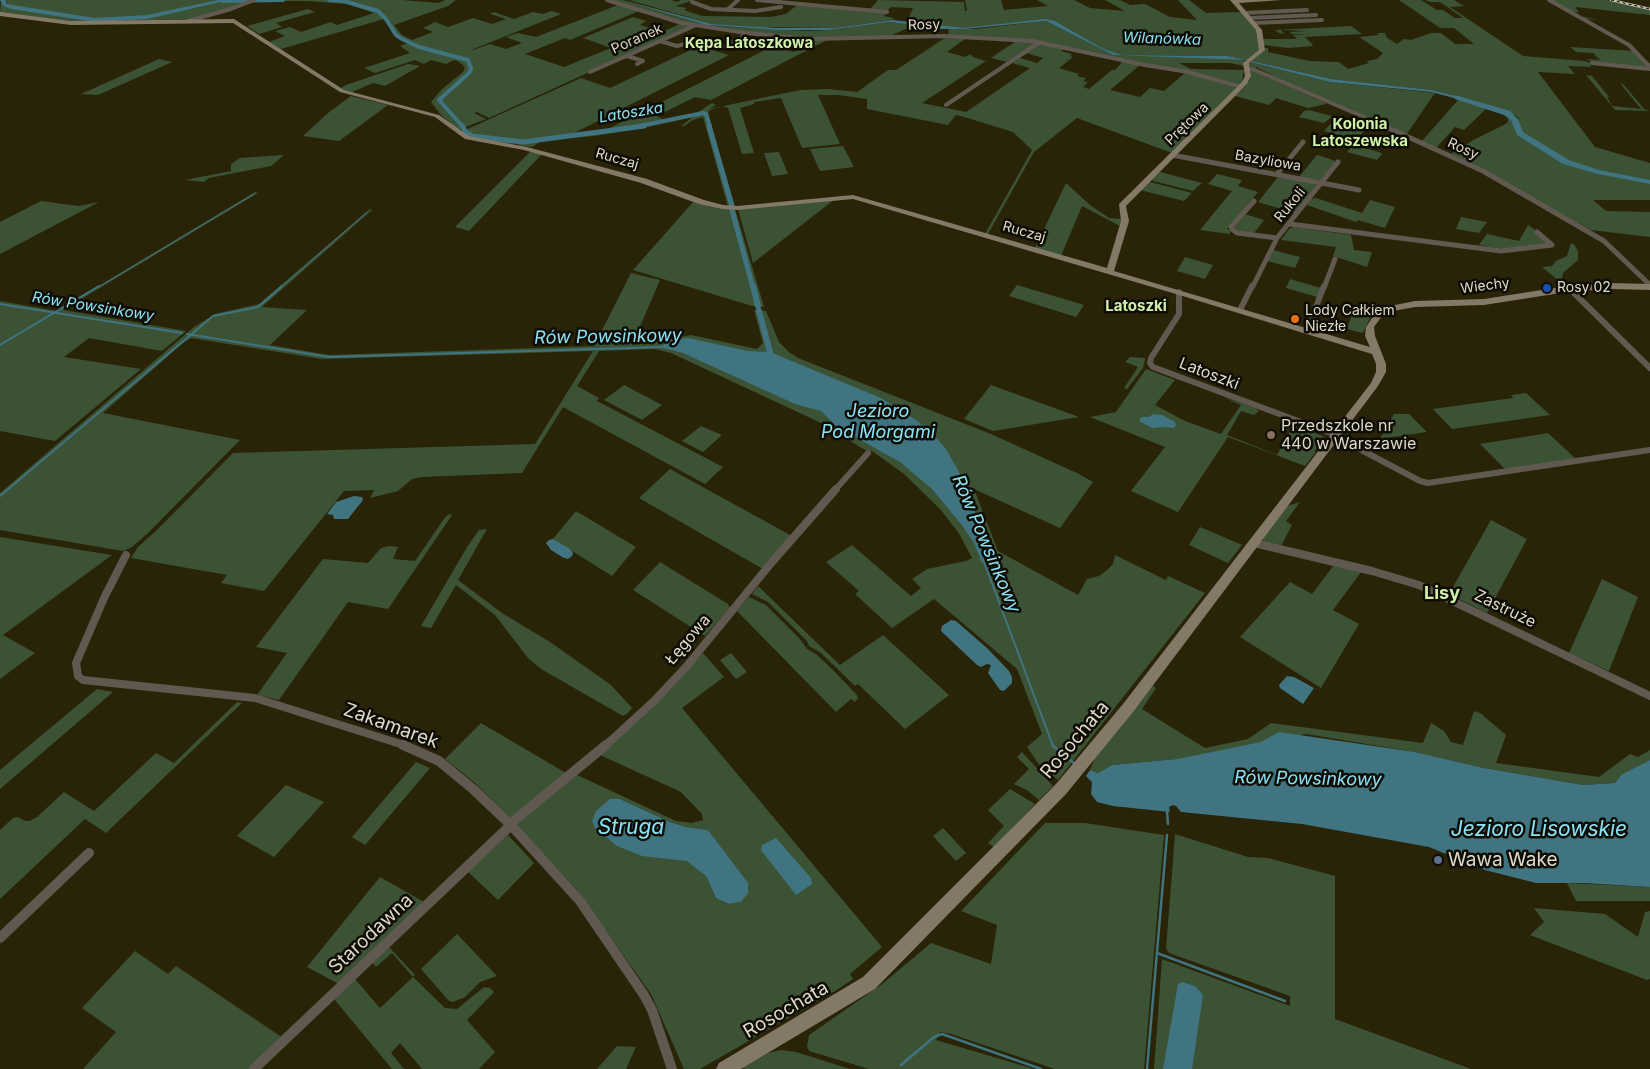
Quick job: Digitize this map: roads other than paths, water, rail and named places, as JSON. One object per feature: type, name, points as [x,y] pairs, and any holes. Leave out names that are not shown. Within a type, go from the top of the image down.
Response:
[{"type":"street","points":[[188,21],[254,0]]},
{"type":"street","name":"Rosy","points":[[607,0],[694,26],[746,33],[811,39],[954,36],[1040,42],[1145,65],[1193,73],[1241,87]]},
{"type":"street","points":[[727,10],[738,0]]},
{"type":"street","points":[[757,0],[886,12]]},
{"type":"street","points":[[1234,1],[1279,0]]},
{"type":"street","points":[[1549,0],[1629,45],[1650,68]]},
{"type":"street","points":[[1234,1],[1259,30],[1262,47],[1259,54],[1248,63],[1248,78],[1241,87]]},
{"type":"street","points":[[692,2],[708,9],[756,11],[781,7]]},
{"type":"street","points":[[1244,13],[1307,10]]},
{"type":"street","name":"Ruczaj","points":[[0,14],[71,23],[236,22],[342,91],[437,116],[468,138],[519,146],[644,181],[702,202],[732,208],[853,197],[1240,310],[1376,352]]},
{"type":"street","points":[[1249,18],[1316,15]]},
{"type":"street","points":[[1254,23],[1322,20]]},
{"type":"street","name":"Poranek","points":[[590,72],[694,26]]},
{"type":"street","points":[[721,47],[741,38],[746,33]]},
{"type":"street","points":[[660,41],[677,46],[685,44]]},
{"type":"street","points":[[946,105],[1040,42]]},
{"type":"street","points":[[627,56],[643,61],[637,64]]},
{"type":"street","name":"Rosy","points":[[1248,63],[1256,70],[1483,171],[1604,241],[1650,286]]},
{"type":"street","points":[[1592,63],[1650,68]]},
{"type":"street","name":"Prętowa","points":[[1110,272],[1125,220],[1122,206],[1241,87]]},
{"type":"street","points":[[1277,174],[1303,142]]},
{"type":"street","name":"Bazyliowa","points":[[1172,155],[1359,190]]},
{"type":"street","name":"Rukoli","points":[[1277,238],[1338,162]]},
{"type":"street","points":[[1240,310],[1277,238],[1237,233],[1232,230],[1231,227],[1254,201]]},
{"type":"street","points":[[1290,224],[1501,251],[1552,245],[1537,232]]},
{"type":"street","points":[[1307,330],[1334,259]]},
{"type":"street","name":"Wiechy","points":[[1381,364],[1370,336],[1370,327],[1379,314],[1390,309],[1415,304],[1484,302],[1570,289],[1609,286],[1650,286]]},
{"type":"street","points":[[1570,289],[1650,368]]},
{"type":"street","name":"Latoszki","points":[[1179,292],[1179,314],[1151,358],[1150,363],[1153,367],[1335,436]]},
{"type":"street","name":"Rosochata","points":[[726,1069],[869,983],[1046,806],[1083,763],[1375,384],[1382,372],[1381,364]]},
{"type":"street","points":[[1335,436],[1420,481],[1428,483],[1650,450]]},
{"type":"street","name":"Łęgowa","points":[[510,824],[612,740],[654,701],[686,667],[772,562],[868,453]]},
{"type":"street","name":"Zastruże","points":[[1254,543],[1372,571],[1419,585],[1650,696]]},
{"type":"street","name":"Zakamarek","points":[[126,555],[105,596],[76,663],[78,676],[83,680],[98,682],[255,698],[407,746],[439,761],[473,789],[510,824],[580,901],[640,989],[652,1010],[672,1069]]},
{"type":"street","name":"Starodawna","points":[[254,1069],[510,824]]},
{"type":"street","points":[[0,938],[89,853]]},
{"type":"water","points":[[623,0],[712,24],[778,28],[834,28],[893,20],[964,28],[1045,19],[1055,21],[1102,48],[1122,55],[1227,56],[1249,60],[1113,55],[1046,21],[965,29],[942,29],[890,22],[828,30],[779,30],[707,25]]},
{"type":"water","points":[[1250,62],[1331,79],[1432,90],[1475,101],[1473,103],[1431,92],[1330,82]]},
{"type":"water","name":"Jezioro Pod Morgami","points":[[688,338],[748,351],[770,352],[881,398],[916,420],[932,433],[946,449],[959,472],[985,538],[986,562],[982,563],[974,543],[932,489],[900,462],[837,427],[821,411],[795,404],[683,353],[660,347],[671,340]]},
{"type":"water","points":[[1153,414],[1162,415],[1175,422],[1176,425],[1174,428],[1152,428],[1139,421],[1141,417],[1149,417]]},
{"type":"water","points":[[354,496],[362,497],[363,500],[348,519],[334,519],[333,515],[327,514],[336,502]]},
{"type":"water","points":[[553,539],[570,549],[573,553],[572,556],[568,559],[551,550],[546,543]]},
{"type":"water","points":[[951,620],[956,621],[988,649],[1009,671],[1012,683],[1004,691],[1000,690],[988,673],[991,665],[987,664],[981,667],[977,665],[941,631],[942,626]]},
{"type":"water","points":[[1287,676],[1294,677],[1314,688],[1303,704],[1280,688],[1279,685]]},
{"type":"water","name":"Jezioro Lisowskie","points":[[1279,732],[1415,752],[1484,768],[1583,785],[1615,783],[1622,774],[1650,760],[1650,887],[1583,883],[1536,883],[1485,870],[1429,847],[1302,824],[1181,812],[1173,805],[1169,807],[1170,812],[1113,806],[1097,802],[1091,794],[1092,782],[1086,776],[1090,770],[1098,773],[1112,765],[1177,759],[1261,742]]},
{"type":"water","name":"Struga","points":[[610,799],[620,799],[670,822],[686,827],[708,830],[748,883],[748,893],[741,902],[728,904],[716,898],[706,876],[687,861],[642,856],[617,846],[595,828],[592,821],[596,811]]},
{"type":"water","points":[[776,838],[811,878],[812,884],[796,895],[761,850],[762,845]]},
{"type":"water","points":[[1182,982],[1195,986],[1203,995],[1192,1069],[1163,1069],[1178,984]]},
{"type":"waterway","name":"Wilanówka","points":[[2,0],[5,5],[11,7],[95,20],[147,17],[226,0]]},
{"type":"waterway","name":"Latoszka","points":[[222,1],[283,0]]},
{"type":"waterway","name":"Latoszka","points":[[329,0],[344,1],[378,11],[386,19],[396,35],[402,39],[419,47],[468,60],[471,69],[469,73],[439,100],[463,127]]},
{"type":"waterway","name":"Wilanówka","points":[[1458,97],[1507,113],[1514,119],[1520,133],[1566,162],[1598,172],[1650,182]]},
{"type":"waterway","name":"Latoszka","points":[[634,127],[703,113],[706,114],[710,127]]},
{"type":"waterway","name":"Latoszka","points":[[465,131],[472,136],[523,142],[644,126]]},
{"type":"waterway","name":"Latoszka","points":[[709,126],[732,206]]},
{"type":"waterway","points":[[97,288],[254,194]]},
{"type":"waterway","name":"Latoszka","points":[[732,210],[753,288]]},
{"type":"waterway","points":[[280,288],[367,212]]},
{"type":"waterway","points":[[54,313],[99,286]]},
{"type":"waterway","points":[[191,335],[213,316],[258,307],[282,286]]},
{"type":"waterway","name":"Latoszka","points":[[753,286],[758,306]]},
{"type":"waterway","name":"Rów Powsinkowy","points":[[0,304],[54,313]]},
{"type":"waterway","name":"Latoszka","points":[[759,311],[772,360]]},
{"type":"waterway","points":[[0,345],[54,313]]},
{"type":"waterway","name":"Rów Powsinkowy","points":[[54,313],[182,333]]},
{"type":"waterway","points":[[0,496],[191,335]]},
{"type":"waterway","name":"Rów Powsinkowy","points":[[191,335],[329,357],[662,347]]},
{"type":"waterway","name":"Rów Powsinkowy","points":[[984,562],[1053,746]]},
{"type":"waterway","name":"Rów Powsinkowy","points":[[1053,746],[1075,764]]},
{"type":"waterway","points":[[1167,811],[1168,824]]},
{"type":"waterway","points":[[1147,1069],[1167,835]]},
{"type":"waterway","points":[[1157,953],[1285,1001]]},
{"type":"waterway","points":[[901,1065],[934,1037],[942,1034],[1041,1069]]},
{"type":"railway","points":[[1611,0],[1650,9]]},
{"type":"place","name":"Rosy 02","points":[[1547,288]]},
{"type":"place","name":"Lody Całkiem Niezłe","points":[[1295,319]]},
{"type":"place","name":"Przedszkole nr 440 w Warszawie","points":[[1271,435]]},
{"type":"place","name":"Wawa Wake","points":[[1438,860]]},
{"type":"district","name":"Kępa Latoszkowa","points":[[749,43]]},
{"type":"district","name":"Kolonia Latoszewska","points":[[1360,132]]},
{"type":"district","name":"Latoszki","points":[[1136,306]]},
{"type":"district","name":"Lisy","points":[[1442,594]]}]
